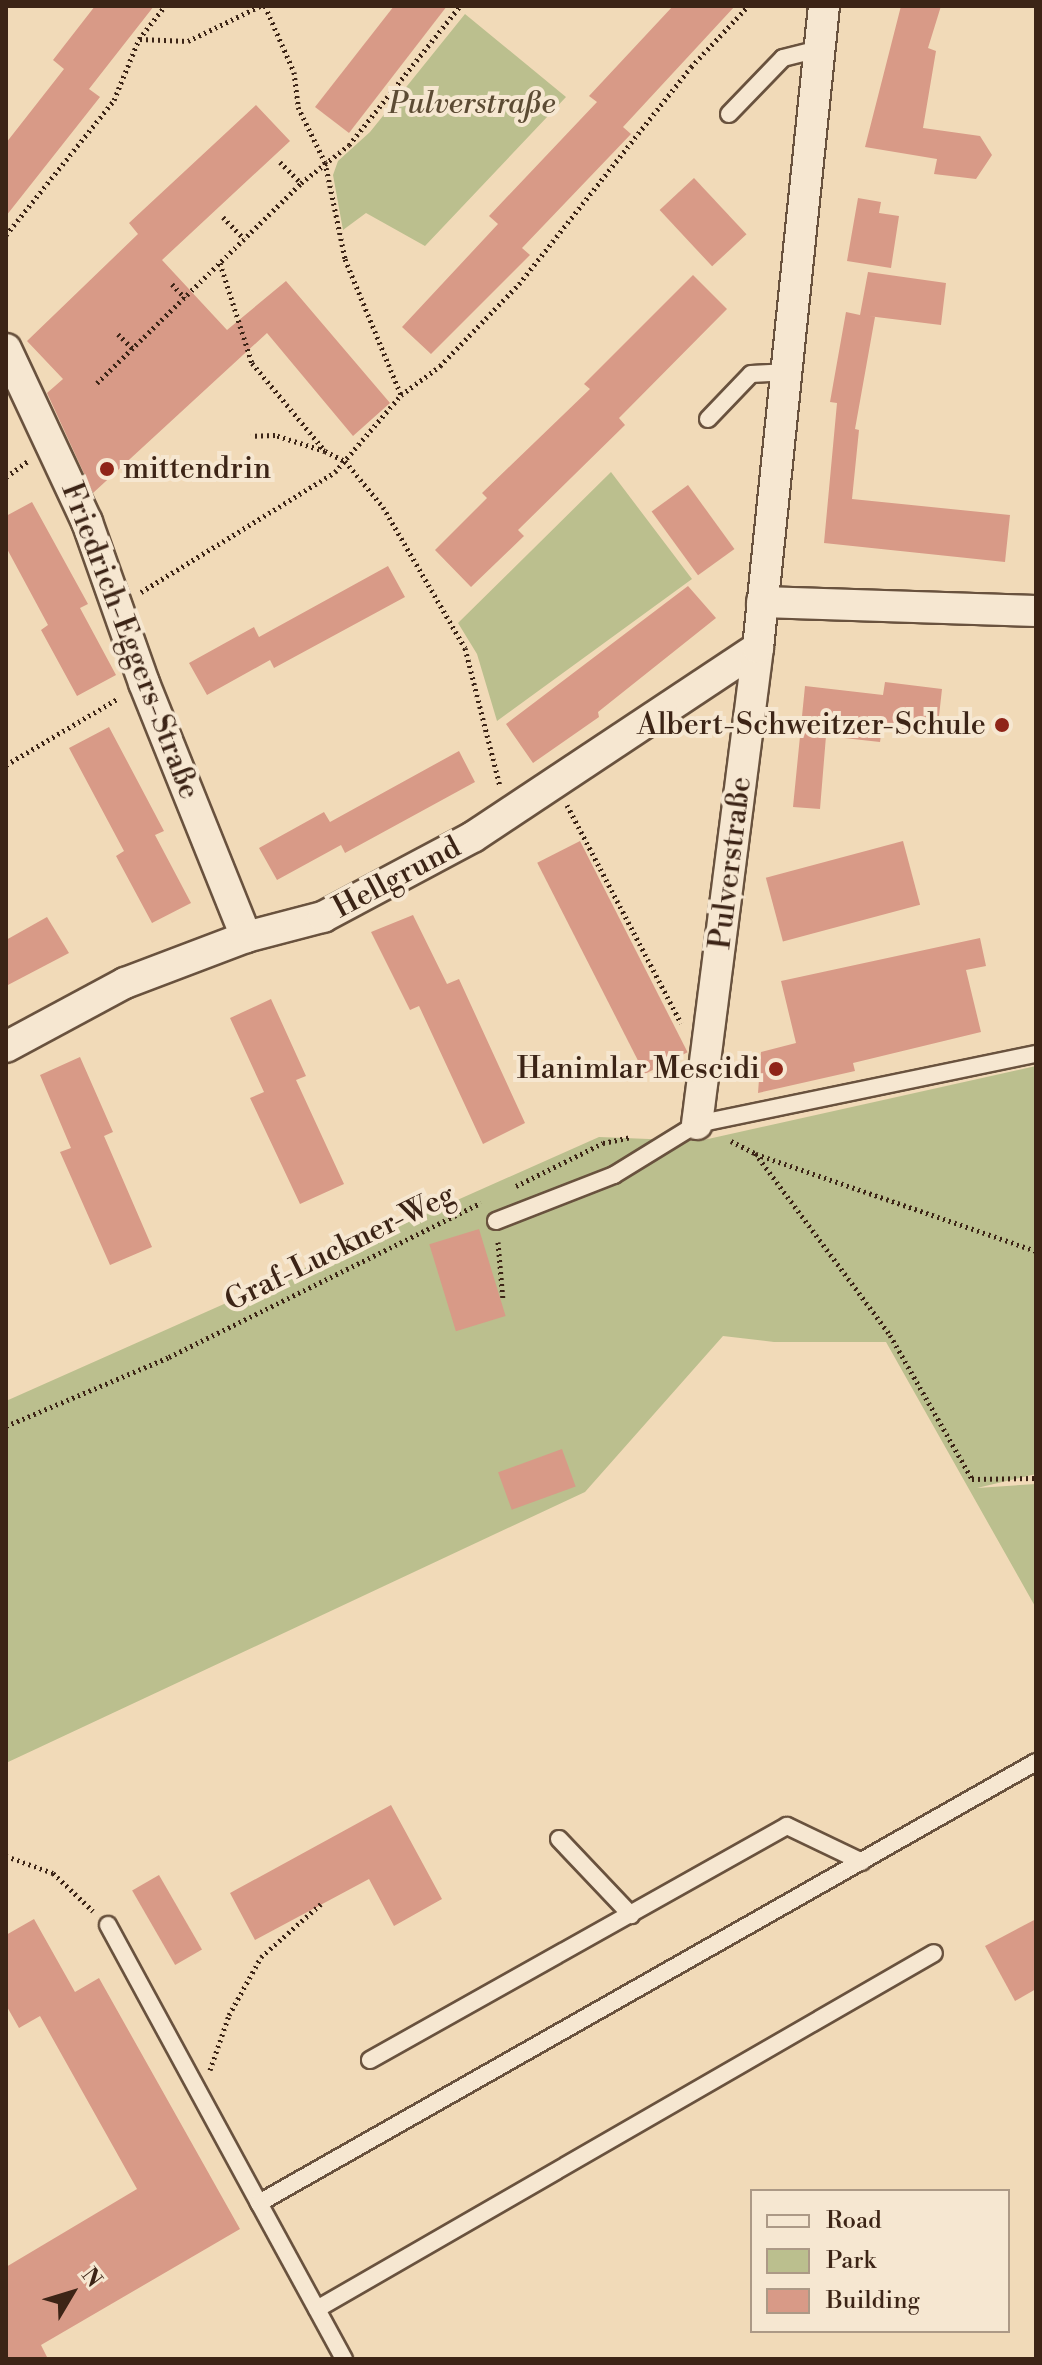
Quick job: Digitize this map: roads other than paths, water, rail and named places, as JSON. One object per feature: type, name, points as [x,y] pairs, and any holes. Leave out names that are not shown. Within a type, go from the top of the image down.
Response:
[{"type":"street","name":"Pulverstraße","points":[[697,1124],[758,648],[789,372],[824,6]]},
{"type":"street","name":"Friedrich-Eggers-Straße","points":[[6,349],[87,522],[144,683],[246,937]]},
{"type":"street","points":[[762,602],[1036,611]]},
{"type":"street","name":"Hellgrund","points":[[6,1047],[125,983],[246,937],[323,917],[507,814],[758,648]]},
{"type":"lane","points":[[729,114],[783,58],[820,49]]},
{"type":"lane","points":[[708,419],[751,374],[789,372]]},
{"type":"lane","points":[[496,1221],[614,1175],[697,1124],[1036,1054]]},
{"type":"lane","points":[[259,2203],[1036,1762]]},
{"type":"lane","points":[[370,2060],[787,1826],[862,1862]]},
{"type":"lane","points":[[559,1839],[631,1915]]},
{"type":"lane","points":[[108,1925],[344,2359]]},
{"type":"lane","points":[[317,2309],[934,1953]]},
{"type":"place","name":"mittendrin","points":[[107,469]]},
{"type":"place","name":"Albert-Schweitzer-Schule","points":[[1002,725]]},
{"type":"place","name":"Hanimlar Mescidi","points":[[776,1069]]}]
